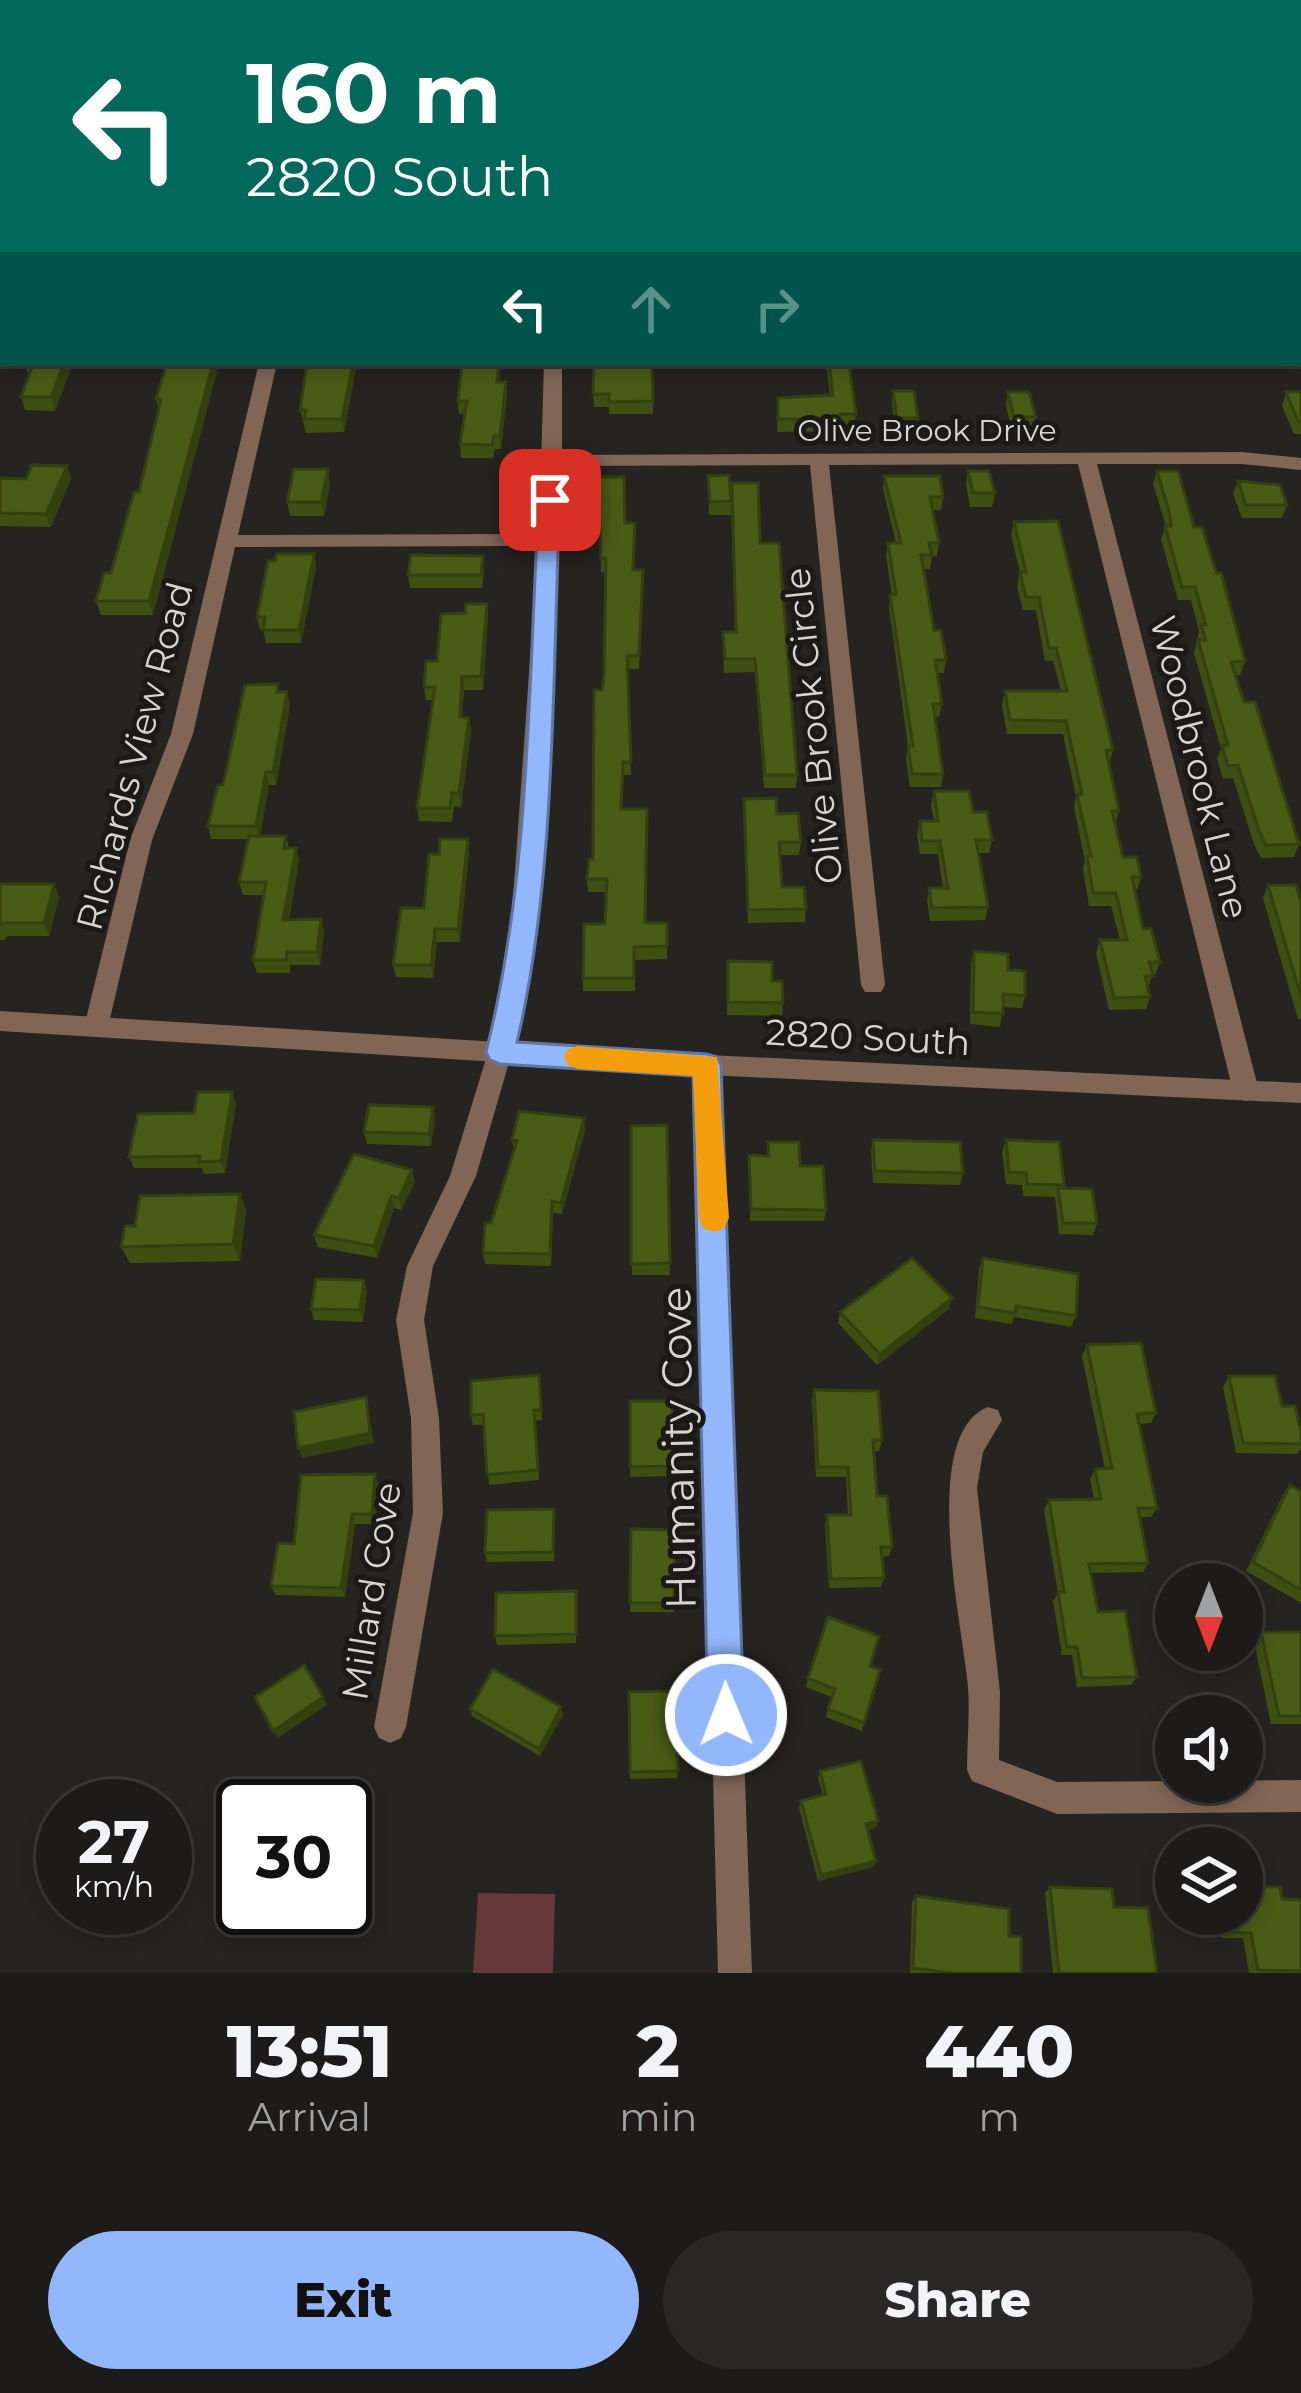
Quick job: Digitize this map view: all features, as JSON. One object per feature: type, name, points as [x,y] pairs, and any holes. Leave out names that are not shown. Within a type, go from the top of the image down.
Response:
[{"type":"street","name":"RIchards View Road","points":[[96,1027],[141,840],[182,734],[267,366]]},
{"type":"street","name":"Millard Cove","points":[[390,1727],[428,1513],[427,1441],[410,1320],[420,1266],[463,1176],[513,1000],[530,849],[553,461],[553,366]]},
{"type":"street","name":"Olive Brook Drive","points":[[553,461],[1242,458],[1301,464]]},
{"type":"street","name":"Woodbrook Lane","points":[[1086,459],[1246,1091]]},
{"type":"street","name":"Olive Brook Circle","points":[[819,461],[873,985]]},
{"type":"street","points":[[226,541],[547,540]]},
{"type":"street","name":"2820 South","points":[[0,1022],[707,1065],[1301,1093]]},
{"type":"street","name":"Humanity Cove","points":[[707,1065],[735,1973]]},
{"type":"street","points":[[988,1420],[969,1447],[962,1488],[984,1692],[982,1770],[1057,1798],[1301,1796]]},
{"type":"shaded area","points":[[478,1893],[555,1894],[553,1973],[473,1973]]},
{"type":"building","points":[[32,366],[63,366],[51,397],[21,397]]},
{"type":"building","points":[[166,366],[212,366],[149,601],[96,601],[104,573],[111,573],[134,492],[139,492],[161,399],[156,399]]},
{"type":"building","points":[[307,366],[352,366],[342,419],[304,419],[306,410],[300,410]]},
{"type":"building","points":[[462,366],[499,366],[497,382],[506,382],[500,436],[494,436],[492,445],[460,444],[467,401],[458,401]]},
{"type":"building","points":[[594,366],[652,366],[653,401],[609,402],[609,394],[593,394]]},
{"type":"building","points":[[829,366],[849,366],[856,414],[840,414],[841,419],[778,419],[778,398],[833,395]]},
{"type":"building","points":[[893,391],[914,391],[918,418],[897,418]]},
{"type":"building","points":[[1008,392],[1029,392],[1036,417],[1014,417]]},
{"type":"building","points":[[1286,392],[1301,392],[1301,421],[1298,421]]},
{"type":"building","points":[[32,465],[67,466],[46,514],[0,513],[0,478],[26,479]]},
{"type":"building","points":[[294,469],[328,469],[321,502],[287,502]]},
{"type":"building","points":[[968,471],[989,471],[995,493],[973,493]]},
{"type":"building","points":[[1157,471],[1178,471],[1194,527],[1202,527],[1216,573],[1221,573],[1245,661],[1231,662],[1244,702],[1255,702],[1299,844],[1266,845],[1238,765],[1228,766],[1222,745],[1228,745],[1198,640],[1206,640],[1201,625],[1206,625],[1195,587],[1182,587],[1165,526],[1171,526],[1170,515]]},
{"type":"building","points":[[729,475],[731,501],[710,502],[708,476]]},
{"type":"building","points":[[884,476],[940,476],[943,497],[930,497],[939,543],[929,543],[932,555],[921,555],[934,630],[941,630],[946,660],[935,660],[942,704],[933,704],[943,774],[912,774],[908,746],[913,746],[890,595],[896,594],[888,543],[901,543]]},
{"type":"building","points":[[599,477],[624,477],[625,523],[635,523],[633,570],[643,570],[639,655],[627,656],[631,762],[623,762],[621,809],[647,809],[645,923],[667,923],[667,946],[634,947],[634,978],[583,978],[584,924],[605,924],[607,879],[587,879],[589,859],[593,859],[594,690],[602,690],[604,676],[606,558],[601,558]]},
{"type":"building","points":[[1238,481],[1280,485],[1287,505],[1246,505]]},
{"type":"building","points":[[732,483],[758,483],[760,543],[779,543],[797,775],[765,775],[755,659],[725,659],[723,632],[736,632]]},
{"type":"building","points":[[1058,521],[1113,750],[1106,750],[1119,811],[1112,811],[1123,857],[1137,857],[1141,877],[1132,877],[1143,929],[1151,928],[1160,962],[1149,962],[1153,976],[1145,976],[1150,997],[1114,998],[1100,940],[1127,940],[1116,893],[1093,893],[1087,856],[1091,856],[1077,794],[1082,794],[1066,721],[1010,720],[1005,691],[1067,691],[1056,648],[1049,648],[1039,597],[1026,597],[1020,572],[1026,572],[1014,522]]},
{"type":"building","points":[[277,554],[314,554],[299,630],[263,630],[265,617],[257,617],[268,561],[275,561]]},
{"type":"building","points":[[411,555],[483,556],[481,575],[408,575]]},
{"type":"building","points":[[466,604],[487,604],[481,676],[462,677],[460,717],[469,718],[459,793],[452,793],[450,808],[417,808],[435,687],[424,687],[426,661],[437,661],[441,614],[465,613]]},
{"type":"building","points":[[278,684],[277,692],[287,692],[273,772],[266,772],[256,826],[208,826],[218,785],[223,785],[245,685]]},
{"type":"building","points":[[934,791],[969,791],[973,812],[987,812],[992,840],[976,840],[988,907],[932,908],[929,888],[948,888],[940,841],[922,841],[920,821],[938,821]]},
{"type":"building","points":[[776,798],[777,814],[798,813],[801,842],[779,842],[782,887],[804,887],[806,909],[748,910],[744,799]]},
{"type":"building","points":[[249,836],[286,836],[284,848],[296,848],[283,920],[321,919],[317,952],[287,952],[286,960],[253,960],[266,882],[239,882]]},
{"type":"building","points":[[440,839],[468,839],[458,929],[435,929],[431,965],[393,965],[401,908],[424,908],[429,854],[439,854]]},
{"type":"building","points":[[0,884],[54,884],[44,923],[0,926]]},
{"type":"building","points":[[1268,885],[1296,885],[1301,902],[1301,997]]},
{"type":"building","points":[[974,951],[1008,954],[1008,970],[1025,971],[1025,996],[1003,994],[1003,1014],[973,1012]]},
{"type":"building","points":[[728,961],[772,962],[772,981],[782,981],[783,1003],[728,1002]]},
{"type":"building","points":[[198,1092],[232,1092],[221,1161],[199,1162],[200,1156],[129,1157],[138,1114],[194,1113]]},
{"type":"building","points":[[369,1105],[433,1107],[429,1134],[364,1132]]},
{"type":"building","points":[[519,1111],[584,1118],[561,1203],[552,1201],[550,1254],[483,1253],[485,1223],[491,1223],[517,1141],[512,1140]]},
{"type":"building","points":[[667,1125],[670,1263],[631,1264],[631,1126]]},
{"type":"building","points":[[873,1140],[960,1142],[963,1173],[875,1171]]},
{"type":"building","points":[[1006,1140],[1059,1142],[1064,1185],[1027,1184],[1026,1173],[1009,1172]]},
{"type":"building","points":[[768,1142],[799,1142],[800,1166],[823,1166],[826,1210],[751,1209],[749,1155],[769,1156]]},
{"type":"building","points":[[354,1154],[412,1170],[399,1198],[391,1196],[374,1246],[314,1235]]},
{"type":"building","points":[[1058,1188],[1092,1189],[1097,1223],[1063,1223]]},
{"type":"building","points":[[240,1194],[233,1244],[121,1247],[125,1226],[135,1226],[140,1196]]},
{"type":"building","points":[[912,1258],[952,1298],[880,1354],[840,1312]]},
{"type":"building","points":[[983,1258],[1078,1274],[1076,1316],[1016,1306],[1015,1313],[978,1307]]},
{"type":"building","points":[[316,1279],[364,1280],[360,1310],[311,1309]]},
{"type":"building","points":[[1141,1343],[1156,1413],[1137,1414],[1157,1508],[1138,1508],[1148,1563],[1089,1564],[1098,1612],[1125,1611],[1137,1677],[1082,1678],[1077,1647],[1067,1647],[1058,1592],[1064,1592],[1049,1500],[1101,1499],[1095,1469],[1112,1468],[1087,1345]]},
{"type":"building","points":[[539,1375],[541,1410],[534,1410],[538,1470],[487,1475],[483,1414],[471,1415],[471,1381]]},
{"type":"building","points":[[1229,1376],[1275,1376],[1282,1406],[1295,1406],[1301,1444],[1243,1443]]},
{"type":"building","points":[[814,1390],[878,1391],[882,1440],[873,1440],[877,1496],[887,1496],[892,1547],[881,1547],[884,1578],[831,1579],[827,1515],[851,1515],[848,1467],[818,1467]]},
{"type":"building","points":[[366,1397],[370,1433],[298,1448],[294,1412]]},
{"type":"building","points":[[630,1401],[672,1401],[673,1466],[630,1467]]},
{"type":"building","points":[[375,1474],[372,1514],[352,1514],[341,1588],[271,1586],[278,1543],[294,1544],[301,1475]]},
{"type":"building","points":[[1290,1485],[1301,1491],[1301,1590],[1263,1568],[1263,1563],[1253,1562]]},
{"type":"building","points":[[554,1509],[553,1552],[485,1553],[487,1510]]},
{"type":"building","points":[[631,1529],[675,1530],[674,1603],[630,1603]]},
{"type":"building","points":[[576,1591],[576,1634],[495,1636],[496,1593]]},
{"type":"building","points":[[828,1617],[879,1636],[870,1666],[880,1670],[864,1723],[828,1709],[835,1689],[808,1678]]},
{"type":"building","points":[[1263,1632],[1301,1632],[1301,1716],[1279,1716]]},
{"type":"building","points":[[304,1665],[323,1697],[273,1731],[255,1697]]},
{"type":"building","points":[[493,1669],[561,1707],[539,1749],[470,1709]]},
{"type":"building","points":[[675,1691],[678,1771],[630,1772],[629,1692]]},
{"type":"building","points":[[861,1761],[878,1821],[866,1824],[876,1861],[821,1875],[801,1801],[826,1794],[820,1771]]},
{"type":"building","points":[[1050,1887],[1112,1889],[1114,1907],[1148,1908],[1157,1973],[1059,1973]]},
{"type":"building","points":[[1263,1887],[1280,1887],[1282,1899],[1301,1900],[1301,1971],[1258,1970],[1251,1935],[1263,1935]]},
{"type":"building","points":[[916,1896],[1009,1909],[1009,1936],[1021,1937],[1021,1973],[913,1968]]},
{"type":"slow traffic","points":[[578,1057],[707,1065],[714,1218]]},
{"type":"route","points":[[550,500],[523,927],[500,1052],[707,1065],[726,1715]]}]
